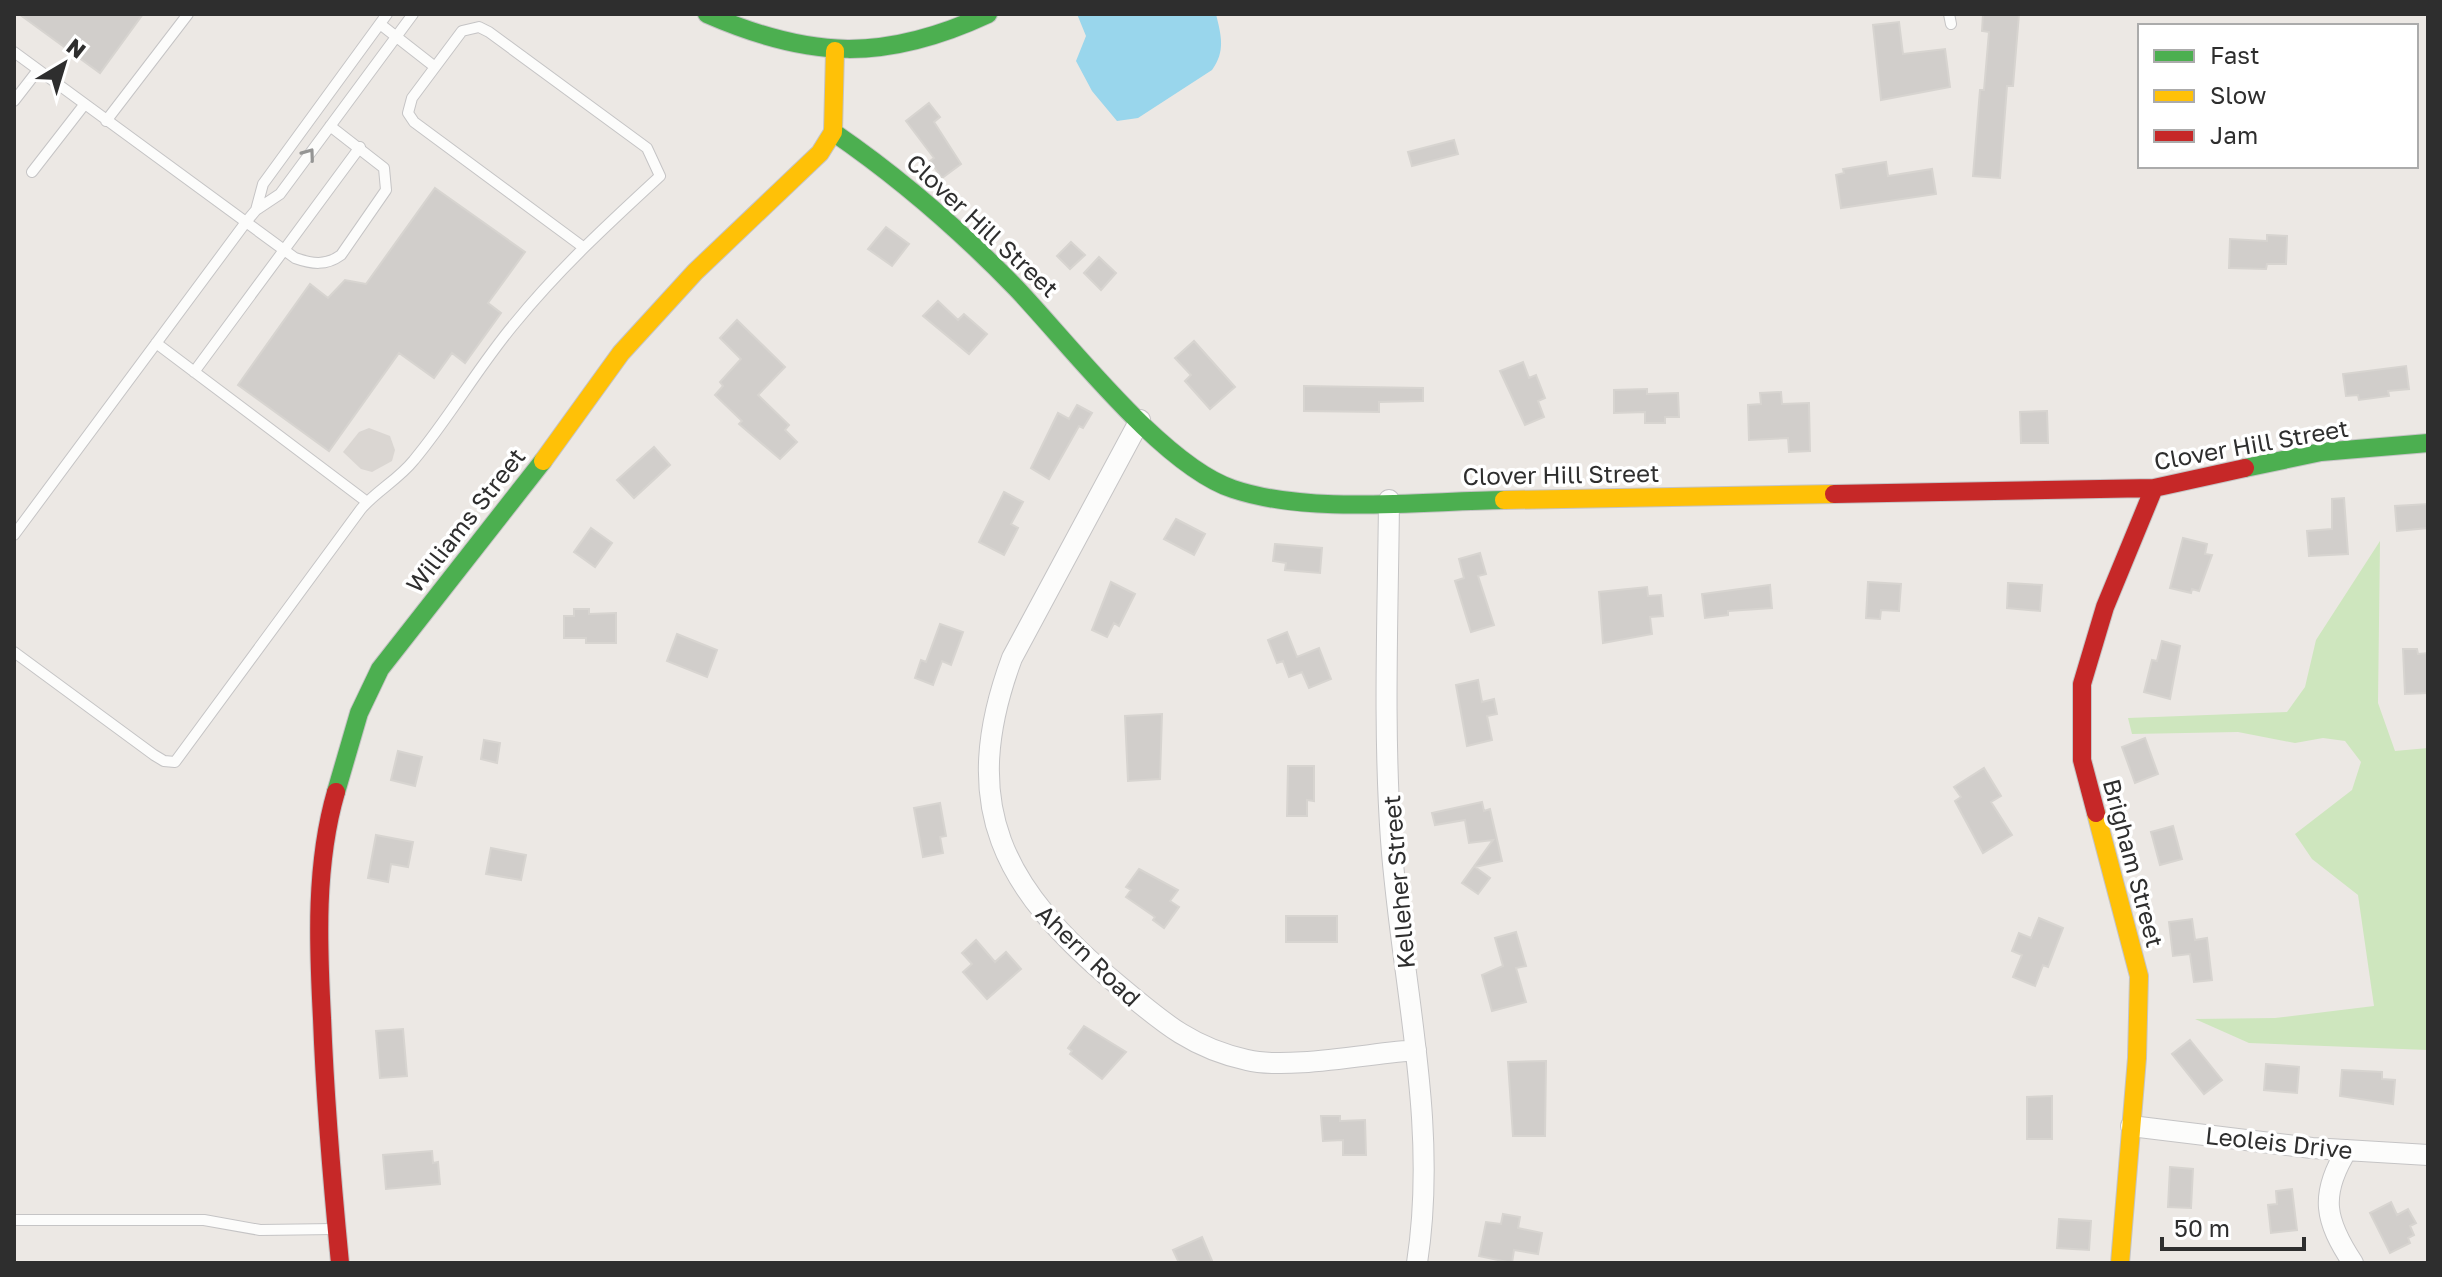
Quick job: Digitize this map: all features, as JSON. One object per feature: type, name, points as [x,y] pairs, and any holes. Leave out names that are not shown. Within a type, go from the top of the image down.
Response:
[{"type":"street","points":[[707,14],[779,39],[835,51],[947,32],[988,14]]},
{"type":"street","points":[[833,132],[835,51]]},
{"type":"street","name":"Clover Hill Street","points":[[833,132],[881,163],[1011,282],[1140,420],[1196,473],[1226,488],[1300,502],[2154,488],[2321,452],[2428,443]]},
{"type":"street","name":"Williams Street","points":[[340,1263],[326,1114],[318,935],[327,824],[359,713],[380,669],[533,474],[621,353],[695,272],[793,182],[820,153],[833,132]]},
{"type":"street","name":"Ahern Road","points":[[1140,420],[1012,658],[997,700],[989,746],[989,783],[1009,861],[1025,893],[1054,928],[1184,1038],[1239,1058],[1274,1062],[1416,1050]]},
{"type":"street","name":"Brigham Street","points":[[2120,1263],[2139,976],[2082,760],[2082,684],[2105,607],[2154,488]]},
{"type":"street","name":"Kelleher Street","points":[[1389,500],[1387,672],[1391,838],[1416,1050],[1425,1175],[1417,1263]]},
{"type":"street","name":"Leoleis Drive","points":[[2131,1126],[2347,1150],[2428,1155]]},
{"type":"street","points":[[2347,1150],[2334,1172],[2327,1202],[2335,1232],[2353,1263]]},
{"type":"lane","points":[[106,121],[188,14]]},
{"type":"lane","points":[[256,210],[263,184],[387,14]]},
{"type":"lane","points":[[14,535],[246,222],[256,210],[280,194],[413,14]]},
{"type":"lane","points":[[380,24],[435,67]]},
{"type":"lane","points":[[14,652],[154,755],[164,761],[175,762],[367,502],[388,489],[414,460],[513,324],[583,247],[660,176],[647,148],[479,27],[462,31],[409,106],[414,122],[583,247]]},
{"type":"lane","points":[[14,52],[284,250],[306,262],[331,262],[341,255],[386,190],[384,168],[330,126]]},
{"type":"lane","points":[[14,101],[38,70]]},
{"type":"lane","points":[[32,172],[84,105]]},
{"type":"lane","points":[[194,372],[360,147]]},
{"type":"lane","points":[[156,343],[367,502]]},
{"type":"lane","points":[[14,1220],[204,1220],[260,1230],[336,1229]]},
{"type":"green space","points":[[2380,541],[2378,703],[2395,751],[2428,748],[2428,1050],[2249,1043],[2195,1019],[2275,1018],[2374,1006],[2358,895],[2312,859],[2295,834],[2352,790],[2361,762],[2345,741],[2323,738],[2295,743],[2238,732],[2132,734],[2128,718],[2287,712],[2305,687],[2316,640]]},
{"type":"shaded area","points":[[369,428],[390,436],[395,450],[392,461],[372,472],[361,469],[343,452],[359,432]]},
{"type":"water","points":[[1077,14],[1216,14],[1221,49],[1212,70],[1138,118],[1117,121],[1092,91],[1076,61],[1086,36]]},
{"type":"building","points":[[19,14],[143,14],[100,73]]},
{"type":"building","points":[[1983,14],[2019,14],[2013,86],[2007,86],[2000,178],[1973,176],[1980,90],[1984,90],[1989,32],[1982,31]]},
{"type":"building","points":[[1899,22],[1903,54],[1945,49],[1950,87],[1881,100],[1873,25]]},
{"type":"building","points":[[929,103],[940,117],[934,122],[961,164],[942,178],[930,161],[934,158],[906,121]]},
{"type":"building","points":[[1454,140],[1458,154],[1412,166],[1408,152]]},
{"type":"building","points":[[1886,162],[1888,176],[1932,169],[1936,194],[1841,208],[1836,175],[1844,173],[1843,169]]},
{"type":"building","points":[[435,188],[525,252],[488,303],[501,313],[465,363],[452,353],[434,378],[399,353],[329,451],[238,385],[310,284],[328,298],[345,280],[366,284]]},
{"type":"building","points":[[886,227],[909,244],[892,266],[868,249]]},
{"type":"building","points":[[2267,235],[2287,236],[2286,264],[2267,264],[2266,269],[2229,268],[2230,239],[2267,241]]},
{"type":"building","points":[[1071,242],[1085,255],[1070,269],[1057,256]]},
{"type":"building","points":[[1099,257],[1116,273],[1101,290],[1084,273]]},
{"type":"building","points":[[938,301],[958,320],[964,314],[987,334],[969,354],[923,316]]},
{"type":"building","points":[[737,320],[785,367],[758,395],[789,425],[785,430],[797,442],[780,459],[739,424],[742,421],[715,395],[723,386],[720,382],[741,359],[720,338]]},
{"type":"building","points":[[1194,341],[1235,387],[1210,409],[1185,381],[1191,375],[1175,358]]},
{"type":"building","points":[[1523,362],[1529,378],[1536,375],[1545,398],[1538,401],[1544,417],[1525,425],[1500,371]]},
{"type":"building","points":[[2406,366],[2409,389],[2388,391],[2389,396],[2359,400],[2358,395],[2346,396],[2343,374]]},
{"type":"building","points":[[1304,386],[1423,388],[1423,401],[1379,402],[1379,412],[1304,411]]},
{"type":"building","points":[[1647,389],[1647,394],[1678,393],[1679,417],[1665,417],[1665,423],[1645,423],[1645,412],[1614,413],[1614,390]]},
{"type":"building","points":[[1781,392],[1782,404],[1809,403],[1810,451],[1789,452],[1788,438],[1749,440],[1748,405],[1761,404],[1760,393]]},
{"type":"building","points":[[1077,405],[1092,413],[1083,428],[1079,426],[1049,479],[1031,468],[1058,413],[1069,419]]},
{"type":"building","points":[[2047,411],[2048,443],[2021,443],[2020,412]]},
{"type":"building","points":[[654,447],[670,465],[634,498],[617,480]]},
{"type":"building","points":[[1004,492],[1023,502],[1011,524],[1018,528],[1004,555],[979,542]]},
{"type":"building","points":[[2344,498],[2348,554],[2309,556],[2307,531],[2332,529],[2332,499]]},
{"type":"building","points":[[2428,504],[2428,528],[2397,531],[2395,506]]},
{"type":"building","points":[[1176,519],[1205,534],[1194,555],[1164,539]]},
{"type":"building","points":[[591,528],[612,543],[595,567],[574,552]]},
{"type":"building","points":[[2183,538],[2207,544],[2205,554],[2212,555],[2199,591],[2192,589],[2191,593],[2170,588]]},
{"type":"building","points":[[1275,544],[1322,548],[1320,573],[1285,570],[1286,563],[1273,561]]},
{"type":"building","points":[[1480,553],[1486,574],[1478,576],[1494,625],[1471,632],[1455,581],[1464,578],[1459,559]]},
{"type":"building","points":[[1111,582],[1135,594],[1119,626],[1114,623],[1107,637],[1092,630]]},
{"type":"building","points":[[1868,582],[1901,584],[1899,611],[1881,610],[1880,619],[1866,618]]},
{"type":"building","points":[[2008,583],[2042,585],[2040,611],[2007,608]]},
{"type":"building","points":[[1770,585],[1772,608],[1728,611],[1728,615],[1705,618],[1702,594]]},
{"type":"building","points":[[1647,587],[1648,596],[1661,595],[1663,616],[1650,617],[1652,634],[1603,643],[1599,592]]},
{"type":"building","points":[[574,609],[589,609],[589,614],[616,613],[616,643],[586,643],[586,638],[564,638],[564,616],[574,616]]},
{"type":"building","points":[[940,624],[963,632],[951,665],[942,661],[933,685],[915,678],[921,660],[926,662]]},
{"type":"building","points":[[1287,632],[1297,657],[1319,648],[1331,679],[1309,688],[1302,672],[1289,677],[1283,661],[1277,663],[1268,640]]},
{"type":"building","points":[[677,634],[717,650],[707,677],[667,661]]},
{"type":"building","points":[[2162,641],[2180,646],[2170,699],[2144,692],[2152,660],[2157,661]]},
{"type":"building","points":[[2403,649],[2417,649],[2418,654],[2428,653],[2428,693],[2405,694]]},
{"type":"building","points":[[1478,680],[1482,702],[1494,699],[1497,714],[1487,716],[1492,740],[1467,746],[1456,685]]},
{"type":"building","points":[[1162,714],[1160,779],[1128,781],[1125,716]]},
{"type":"building","points":[[2145,738],[2158,774],[2135,783],[2122,747]]},
{"type":"building","points":[[484,740],[500,743],[497,763],[481,759]]},
{"type":"building","points":[[398,751],[422,757],[415,786],[391,780]]},
{"type":"building","points":[[1288,766],[1314,766],[1314,801],[1307,800],[1307,816],[1287,816]]},
{"type":"building","points":[[1984,768],[2001,796],[1991,802],[2012,835],[1983,853],[1955,801],[1961,797],[1954,787]]},
{"type":"building","points":[[1482,802],[1484,811],[1490,809],[1502,861],[1475,867],[1490,878],[1478,894],[1462,883],[1493,840],[1469,843],[1465,820],[1435,825],[1432,813]]},
{"type":"building","points":[[940,803],[946,836],[940,837],[943,853],[923,857],[914,808]]},
{"type":"building","points":[[2173,826],[2182,859],[2160,865],[2151,832]]},
{"type":"building","points":[[376,835],[413,842],[408,867],[391,864],[388,882],[368,878]]},
{"type":"building","points":[[491,848],[526,855],[521,880],[486,874]]},
{"type":"building","points":[[1139,869],[1178,890],[1170,901],[1179,907],[1164,928],[1153,920],[1155,917],[1126,897],[1131,890],[1126,887]]},
{"type":"building","points":[[1286,916],[1337,916],[1337,942],[1286,942]]},
{"type":"building","points":[[2039,918],[2063,928],[2048,967],[2043,965],[2035,986],[2013,977],[2022,955],[2012,951],[2019,933],[2031,938]]},
{"type":"building","points":[[2192,919],[2195,940],[2207,938],[2212,980],[2194,982],[2190,954],[2173,956],[2169,922]]},
{"type":"building","points":[[1516,932],[1526,966],[1516,968],[1526,1002],[1492,1011],[1482,975],[1503,966],[1495,938]]},
{"type":"building","points":[[976,940],[995,962],[1006,952],[1021,969],[987,999],[963,972],[972,964],[962,953]]},
{"type":"building","points":[[1084,1026],[1126,1052],[1102,1079],[1070,1054],[1072,1051],[1068,1048]]},
{"type":"building","points":[[403,1029],[407,1076],[380,1078],[376,1031]]},
{"type":"building","points":[[2190,1040],[2222,1080],[2204,1094],[2172,1054]]},
{"type":"building","points":[[1546,1061],[1545,1136],[1513,1136],[1508,1062]]},
{"type":"building","points":[[2266,1064],[2299,1067],[2297,1093],[2264,1090]]},
{"type":"building","points":[[2342,1070],[2382,1072],[2382,1079],[2395,1080],[2393,1104],[2340,1096]]},
{"type":"building","points":[[2052,1096],[2052,1139],[2027,1139],[2027,1097]]},
{"type":"building","points":[[1321,1116],[1340,1116],[1340,1121],[1365,1120],[1366,1155],[1343,1155],[1343,1140],[1323,1141]]},
{"type":"building","points":[[432,1151],[433,1163],[438,1162],[440,1184],[386,1189],[383,1155]]},
{"type":"building","points":[[2170,1167],[2193,1169],[2191,1208],[2168,1207]]},
{"type":"building","points":[[2292,1189],[2297,1230],[2271,1233],[2268,1205],[2277,1204],[2276,1191]]},
{"type":"building","points":[[2391,1202],[2397,1215],[2408,1209],[2416,1223],[2410,1226],[2414,1235],[2408,1238],[2410,1243],[2390,1253],[2370,1213]]},
{"type":"building","points":[[1503,1214],[1520,1217],[1518,1228],[1542,1233],[1538,1254],[1514,1250],[1512,1263],[1479,1256],[1486,1222],[1501,1224]]},
{"type":"building","points":[[2059,1219],[2091,1221],[2089,1250],[2057,1248]]},
{"type":"building","points":[[1202,1237],[1213,1263],[1179,1263],[1173,1250]]},
{"type":"traffic: fast","points":[[707,14],[780,40],[848,49],[915,41],[988,14]]},
{"type":"traffic: fast","points":[[833,132],[906,186],[974,246],[1148,430],[1206,476],[1233,489],[1296,502],[1367,505],[1504,500]]},
{"type":"traffic: fast","points":[[2245,468],[2321,452],[2428,443]]},
{"type":"traffic: fast","points":[[336,792],[359,713],[380,669],[543,461]]},
{"type":"traffic: slow","points":[[543,461],[621,353],[695,272],[820,153],[833,132],[835,51]]},
{"type":"traffic: slow","points":[[1504,500],[1834,494]]},
{"type":"traffic: slow","points":[[2096,813],[2139,976],[2137,1058],[2120,1263]]},
{"type":"traffic: jam","points":[[1834,494],[2154,488],[2245,468]]},
{"type":"traffic: jam","points":[[2096,813],[2082,760],[2082,684],[2105,607],[2154,488]]},
{"type":"traffic: jam","points":[[336,792],[324,847],[319,933],[325,1079],[340,1263]]}]
